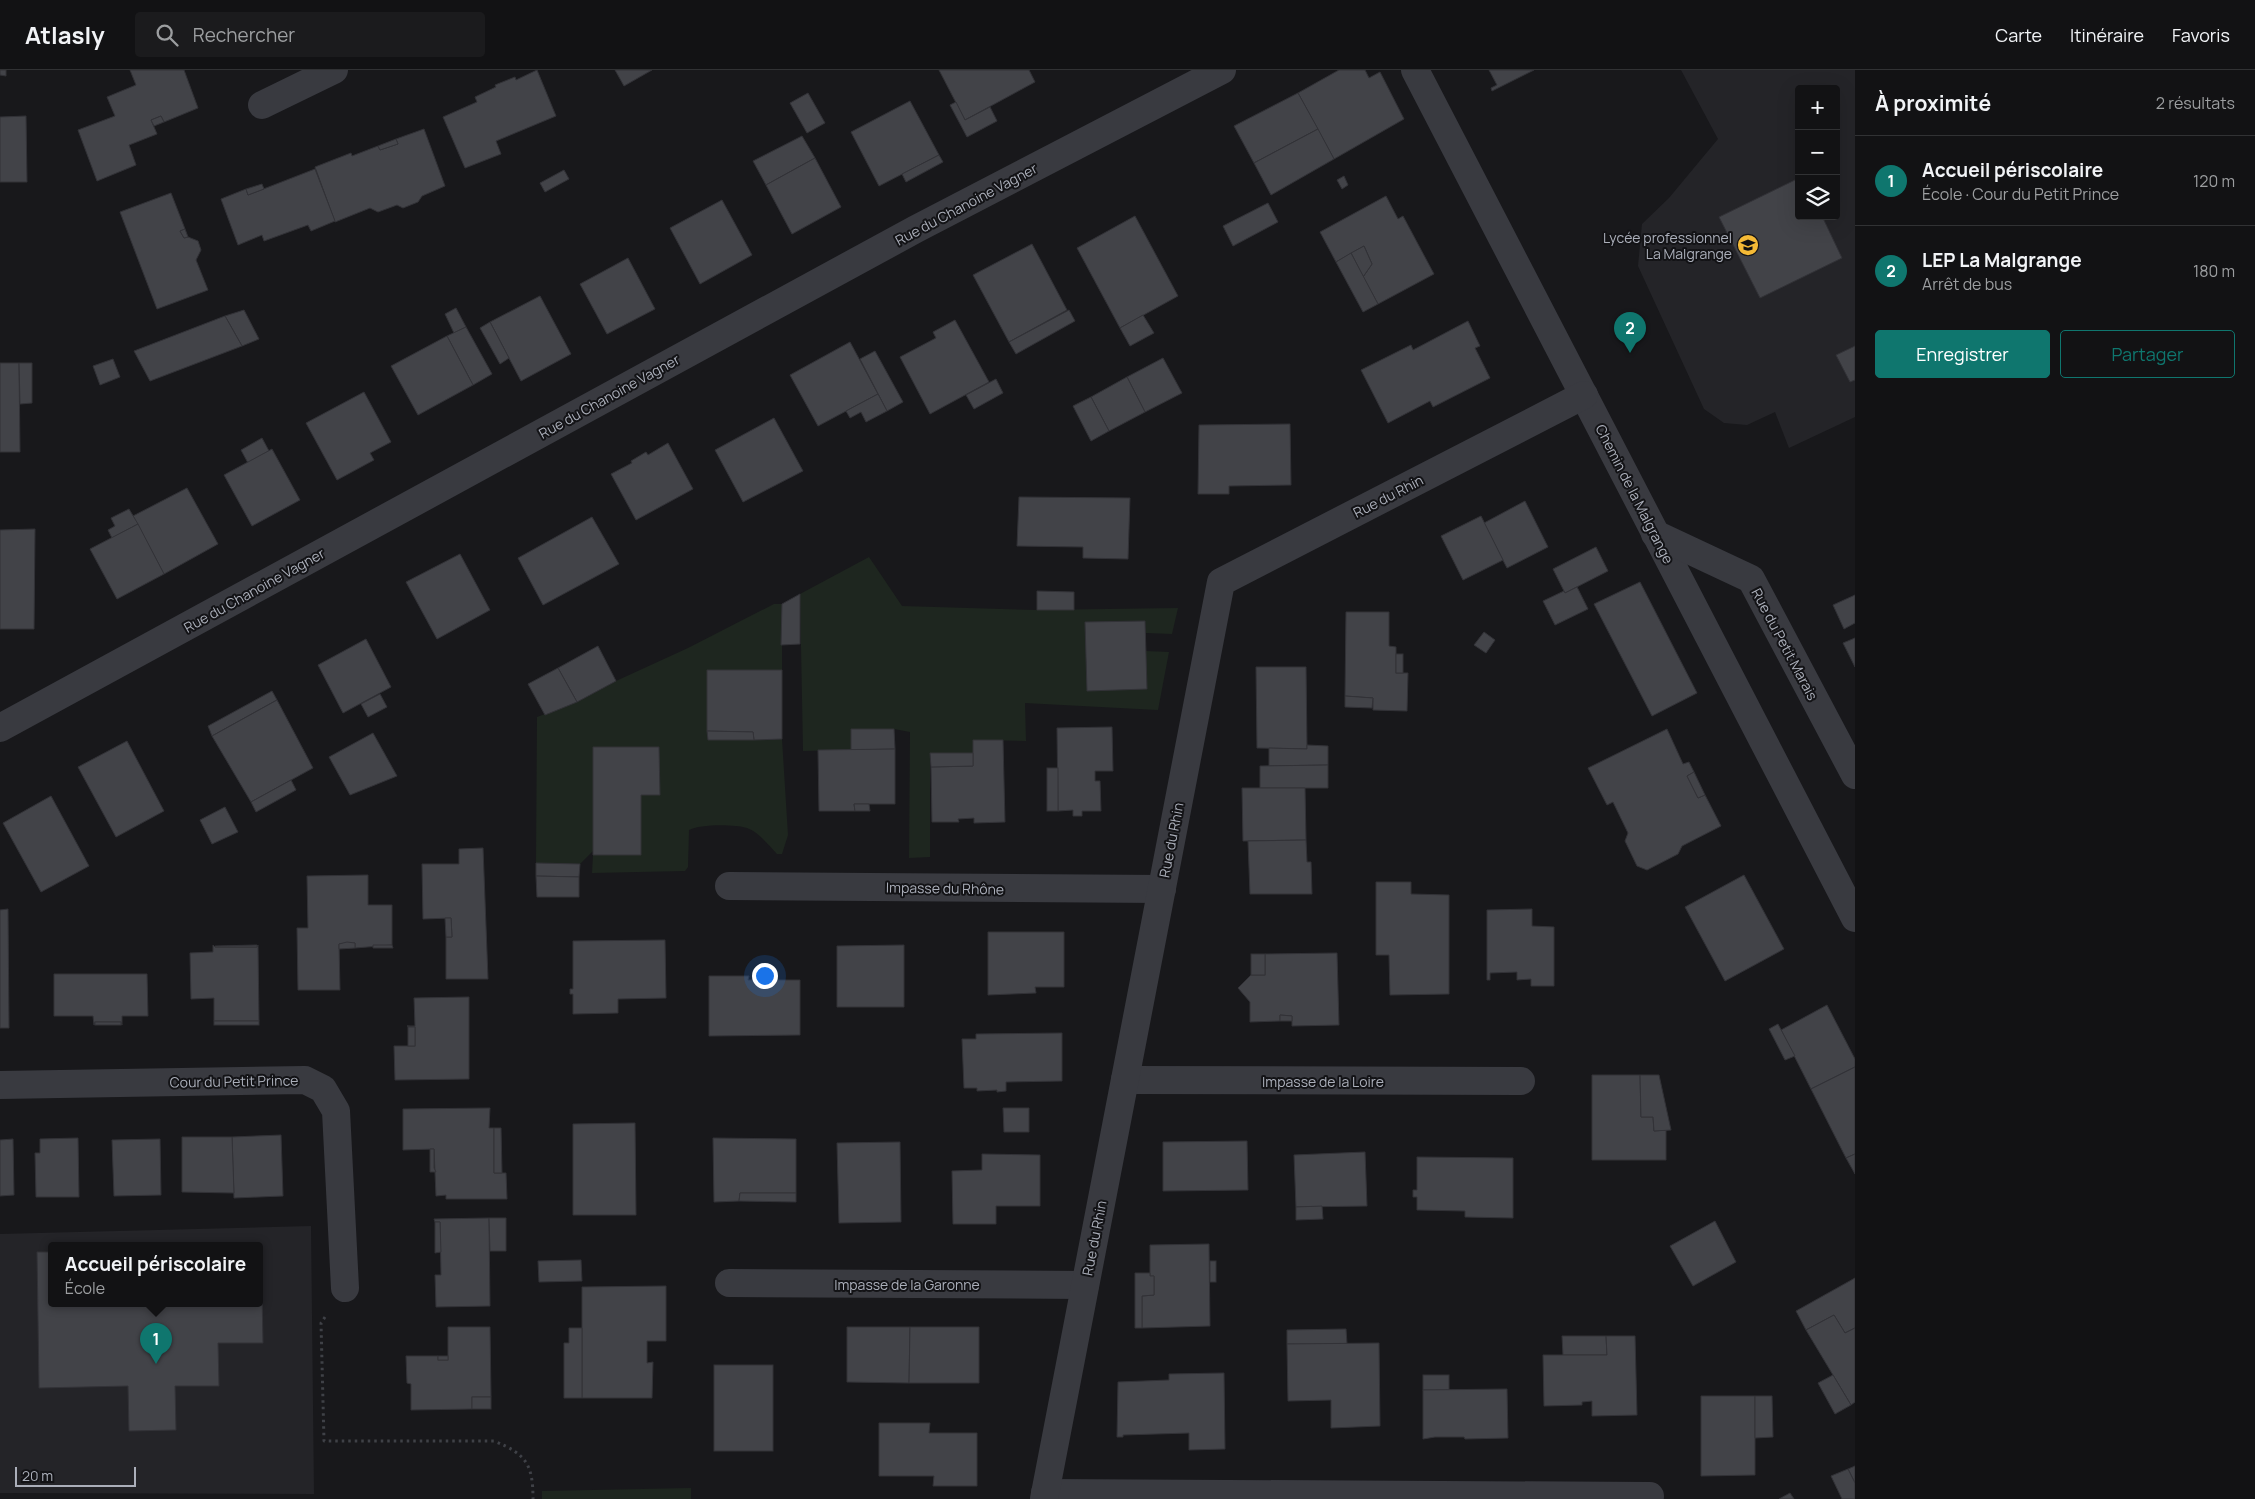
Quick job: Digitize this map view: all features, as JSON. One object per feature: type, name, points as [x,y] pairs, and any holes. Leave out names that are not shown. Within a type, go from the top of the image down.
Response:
[{"type":"street","points":[[262,105],[334,70]]},
{"type":"street","name":"Rue du Chanoine Vagner","points":[[0,728],[916,229],[1222,70]]},
{"type":"street","name":"Chemin de la Malgrange","points":[[1415,70],[1855,918]]},
{"type":"street","name":"Rue du Rhin","points":[[1044,1496],[1221,582],[1584,395]]},
{"type":"street","name":"Rue du Petit Marais","points":[[1656,534],[1751,579],[1855,775]]},
{"type":"street","name":"Impasse du Rhône","points":[[729,886],[1162,889]]},
{"type":"street","name":"Cour du Petit Prince","points":[[0,1086],[305,1080],[323,1089],[336,1111],[345,1288]]},
{"type":"street","name":"Impasse de la Loire","points":[[1124,1080],[1521,1081]]},
{"type":"street","name":"Impasse de la Garonne","points":[[729,1282],[1085,1285]]},
{"type":"street","points":[[1044,1496],[1650,1496]]},
{"type":"path","points":[[345,1288],[321,1323],[324,1441],[494,1441],[512,1448],[524,1458],[532,1472],[533,1499]]},
{"type":"shaded area","name":"Lycée professionnel La Malgrange","points":[[1681,70],[1855,70],[1855,417],[1789,448],[1775,412],[1747,425],[1724,423],[1704,409],[1638,266],[1642,224],[1669,198],[1718,139]]},
{"type":"shaded area","points":[[869,557],[902,606],[1037,610],[1178,608],[1172,634],[1146,633],[1145,621],[1085,622],[1087,691],[1147,689],[1146,651],[1169,652],[1158,710],[1025,703],[1026,741],[973,740],[973,753],[930,753],[930,857],[909,858],[910,732],[894,729],[851,729],[851,750],[803,751],[800,594]]},
{"type":"shaded area","points":[[774,604],[782,604],[782,670],[707,670],[707,731],[708,740],[782,739],[788,835],[782,854],[777,854],[760,836],[747,828],[717,825],[689,830],[688,867],[685,871],[592,873],[593,855],[641,855],[641,795],[660,795],[593,747],[593,851],[580,864],[536,863],[537,717],[577,702]]},
{"type":"shaded area","points":[[311,1226],[314,1494],[0,1493],[0,1234]]},
{"type":"shaded area","points":[[691,1488],[691,1499],[542,1499],[542,1491]]},
{"type":"building","points":[[0,70],[6,70],[6,76],[0,75]]},
{"type":"building","points":[[130,70],[184,70],[198,108],[164,122],[161,116],[151,120],[157,134],[129,145],[136,165],[97,181],[78,130],[115,116],[107,97],[136,85]]},
{"type":"building","points":[[537,70],[556,116],[496,141],[501,154],[465,168],[443,117],[477,102],[475,97],[496,87],[495,85],[515,77],[516,80]]},
{"type":"building","points":[[615,70],[652,70],[624,86]]},
{"type":"building","points":[[939,70],[1029,70],[1035,82],[965,120]]},
{"type":"building","points":[[1339,70],[1365,70],[1369,78],[1380,72],[1404,119],[1334,159],[1298,93]]},
{"type":"building","points":[[1489,70],[1534,70],[1492,91],[1491,88],[1497,85]]},
{"type":"building","points":[[808,93],[825,123],[807,133],[790,103]]},
{"type":"building","points":[[1298,93],[1318,129],[1254,163],[1234,126]]},
{"type":"building","points":[[910,101],[939,155],[879,186],[851,132]]},
{"type":"building","points":[[956,102],[965,120],[990,107],[997,121],[967,137],[950,105]]},
{"type":"building","points":[[26,116],[27,182],[0,182],[0,117]]},
{"type":"building","points":[[161,116],[164,122],[154,126],[151,120]]},
{"type":"building","points":[[424,129],[445,186],[422,196],[418,202],[403,208],[397,205],[378,212],[370,208],[335,222],[315,167],[351,153],[352,156],[378,146],[380,150],[398,144],[396,139]]},
{"type":"building","points":[[1318,129],[1334,159],[1271,195],[1254,163]]},
{"type":"building","points":[[802,136],[815,158],[766,185],[753,161]]},
{"type":"building","points":[[396,139],[398,144],[380,150],[378,146]]},
{"type":"building","points":[[939,155],[943,162],[906,182],[902,174]]},
{"type":"building","points":[[815,158],[841,207],[792,234],[766,185]]},
{"type":"building","points":[[315,169],[335,221],[311,231],[308,225],[264,241],[262,235],[238,245],[221,199],[246,189],[248,195]]},
{"type":"building","points":[[564,170],[569,179],[545,192],[540,183]]},
{"type":"building","points":[[1344,176],[1348,185],[1342,189],[1337,180]]},
{"type":"building","points":[[1795,180],[1795,220],[1824,220],[1842,258],[1760,298],[1719,217]]},
{"type":"building","points":[[262,184],[264,189],[248,195],[246,189]]},
{"type":"building","points":[[171,193],[185,229],[180,231],[184,238],[188,237],[198,241],[201,250],[196,260],[208,290],[157,309],[120,212]]},
{"type":"building","points":[[1386,196],[1398,219],[1403,216],[1434,274],[1378,304],[1363,277],[1372,264],[1364,246],[1336,262],[1320,232]]},
{"type":"building","points":[[722,200],[752,255],[700,284],[670,228]]},
{"type":"building","points":[[1268,203],[1278,222],[1233,246],[1223,226]]},
{"type":"building","points":[[1135,216],[1178,296],[1120,328],[1077,248]]},
{"type":"building","points":[[185,229],[188,237],[184,238],[180,231]]},
{"type":"building","points":[[1032,244],[1067,310],[1009,342],[973,275]]},
{"type":"building","points":[[1364,246],[1372,264],[1363,277],[1351,253]]},
{"type":"building","points":[[1351,253],[1378,304],[1363,312],[1336,262]]},
{"type":"building","points":[[628,258],[655,309],[607,334],[580,284]]},
{"type":"building","points":[[540,296],[571,354],[521,381],[490,322]]},
{"type":"building","points":[[456,308],[466,327],[454,333],[445,314]]},
{"type":"building","points":[[244,310],[259,339],[242,346],[225,316]]},
{"type":"building","points":[[1069,310],[1075,321],[1016,354],[1009,342]]},
{"type":"building","points":[[1143,315],[1154,333],[1130,346],[1120,328]]},
{"type":"building","points":[[225,316],[242,346],[150,381],[134,351]]},
{"type":"building","points":[[955,320],[989,382],[930,414],[900,357],[936,338],[933,332]]},
{"type":"building","points":[[1468,321],[1480,346],[1475,348],[1490,378],[1433,407],[1430,401],[1388,423],[1361,370],[1411,345],[1413,350]]},
{"type":"building","points":[[490,322],[509,358],[500,364],[480,328]]},
{"type":"building","points":[[466,327],[492,374],[473,385],[447,336]]},
{"type":"building","points":[[447,336],[473,385],[418,415],[391,366]]},
{"type":"building","points":[[850,342],[878,394],[818,426],[790,375]]},
{"type":"building","points":[[1855,346],[1855,380],[1850,382],[1836,355]]},
{"type":"building","points":[[875,351],[903,402],[887,411],[860,359]]},
{"type":"building","points":[[1163,358],[1182,393],[1145,412],[1127,377]]},
{"type":"building","points":[[113,359],[120,377],[100,385],[93,366]]},
{"type":"building","points":[[0,363],[19,363],[20,452],[0,452]]},
{"type":"building","points":[[19,363],[32,363],[32,403],[20,404]]},
{"type":"building","points":[[1127,377],[1145,412],[1109,431],[1091,397]]},
{"type":"building","points":[[996,379],[1003,393],[974,409],[966,395]]},
{"type":"building","points":[[364,392],[391,442],[370,453],[374,460],[337,480],[306,423]]},
{"type":"building","points":[[878,394],[887,411],[866,422],[861,412],[850,418],[846,411]]},
{"type":"building","points":[[1091,397],[1109,431],[1091,441],[1073,406]]},
{"type":"building","points":[[774,418],[803,471],[743,502],[715,450]]},
{"type":"building","points":[[1290,424],[1291,485],[1229,486],[1229,494],[1198,494],[1199,425]]},
{"type":"building","points":[[262,438],[269,451],[248,463],[241,450]]},
{"type":"building","points":[[668,443],[693,489],[636,520],[611,474],[632,463],[631,461],[646,452],[648,455]]},
{"type":"building","points":[[272,449],[300,500],[252,526],[224,475]]},
{"type":"building","points":[[187,488],[218,544],[164,574],[133,516]]},
{"type":"building","points":[[1019,497],[1130,498],[1128,559],[1083,558],[1083,547],[1017,546]]},
{"type":"building","points":[[1525,501],[1548,547],[1507,568],[1484,523]]},
{"type":"building","points":[[129,509],[138,524],[112,538],[108,530],[115,526],[111,518]]},
{"type":"building","points":[[1481,516],[1503,560],[1463,580],[1441,536]]},
{"type":"building","points":[[592,517],[619,564],[543,605],[518,558]]},
{"type":"building","points":[[138,524],[164,574],[117,599],[90,549]]},
{"type":"building","points":[[35,529],[34,629],[0,629],[0,530]]},
{"type":"building","points":[[1596,547],[1608,571],[1565,593],[1553,569]]},
{"type":"building","points":[[460,554],[490,610],[437,639],[406,582]]},
{"type":"building","points":[[1640,582],[1697,693],[1652,716],[1594,604]]},
{"type":"building","points":[[1577,587],[1588,609],[1555,625],[1543,601]]},
{"type":"building","points":[[1037,591],[1074,592],[1074,610],[1037,610]]},
{"type":"building","points":[[800,594],[800,644],[781,645],[782,604]]},
{"type":"building","points":[[1855,595],[1855,623],[1844,629],[1833,605]]},
{"type":"building","points":[[1346,612],[1389,612],[1389,646],[1396,647],[1396,673],[1408,673],[1407,711],[1373,710],[1373,698],[1345,696]]},
{"type":"building","points":[[1145,621],[1147,689],[1087,691],[1085,622]]},
{"type":"building","points":[[1484,632],[1495,640],[1486,653],[1474,645]]},
{"type":"building","points":[[1855,638],[1855,667],[1843,643]]},
{"type":"building","points":[[366,639],[391,687],[343,713],[318,665]]},
{"type":"building","points":[[598,646],[616,681],[577,702],[558,668]]},
{"type":"building","points":[[1396,654],[1403,654],[1403,673],[1396,673]]},
{"type":"building","points":[[1256,667],[1306,667],[1307,749],[1257,748]]},
{"type":"building","points":[[558,668],[577,702],[545,715],[528,684]]},
{"type":"building","points":[[707,670],[782,670],[782,739],[754,740],[753,732],[707,731]]},
{"type":"building","points":[[272,691],[277,700],[212,736],[208,726]]},
{"type":"building","points":[[380,694],[387,707],[368,717],[361,704]]},
{"type":"building","points":[[1345,696],[1373,698],[1372,708],[1345,707]]},
{"type":"building","points":[[277,700],[313,768],[251,802],[212,736]]},
{"type":"building","points":[[1112,727],[1113,771],[1095,771],[1095,781],[1100,781],[1101,811],[1082,811],[1082,816],[1073,816],[1073,810],[1058,811],[1057,728]]},
{"type":"building","points":[[851,729],[894,729],[895,749],[851,750]]},
{"type":"building","points":[[1667,729],[1683,764],[1689,762],[1694,772],[1687,776],[1698,798],[1705,795],[1721,826],[1682,846],[1678,854],[1647,870],[1637,866],[1625,841],[1628,833],[1613,802],[1607,805],[1588,768]]},
{"type":"building","points":[[707,731],[753,732],[754,740],[708,740]]},
{"type":"building","points":[[373,733],[397,776],[350,795],[329,757]]},
{"type":"building","points":[[973,740],[1003,740],[1005,822],[974,823],[974,818],[958,819],[959,822],[932,822],[931,767],[973,766]]},
{"type":"building","points":[[127,741],[164,811],[116,837],[78,767]]},
{"type":"building","points":[[1307,745],[1328,746],[1328,765],[1269,766],[1269,748],[1307,749]]},
{"type":"building","points":[[593,747],[659,747],[660,795],[641,795],[641,855],[593,855]]},
{"type":"building","points":[[895,749],[895,804],[854,804],[855,811],[819,811],[818,750]]},
{"type":"building","points":[[930,753],[973,753],[973,766],[931,767]]},
{"type":"building","points":[[1328,765],[1328,788],[1260,788],[1260,766]]},
{"type":"building","points":[[1047,768],[1058,768],[1058,811],[1047,811]]},
{"type":"building","points":[[1694,772],[1705,795],[1698,798],[1687,776]]},
{"type":"building","points":[[291,780],[296,790],[256,812],[251,802]]},
{"type":"building","points":[[1242,788],[1305,788],[1306,840],[1243,841]]},
{"type":"building","points":[[51,796],[89,866],[41,892],[3,823]]},
{"type":"building","points":[[854,804],[869,804],[870,811],[855,811]]},
{"type":"building","points":[[225,807],[238,832],[212,844],[200,820]]},
{"type":"building","points":[[1306,840],[1307,862],[1311,862],[1312,894],[1250,894],[1248,841]]},
{"type":"building","points":[[483,848],[488,979],[446,979],[446,937],[452,937],[451,918],[423,919],[422,864],[459,864],[459,849]]},
{"type":"building","points":[[536,863],[580,864],[579,877],[536,876]]},
{"type":"building","points":[[368,875],[368,905],[392,905],[392,945],[355,948],[355,943],[339,944],[340,990],[298,990],[297,928],[308,928],[307,876]]},
{"type":"building","points":[[1744,875],[1784,949],[1725,981],[1685,907]]},
{"type":"building","points":[[536,876],[579,877],[579,897],[537,897]]},
{"type":"building","points":[[1376,882],[1411,882],[1411,894],[1449,895],[1449,994],[1390,995],[1389,955],[1376,955]]},
{"type":"building","points":[[8,909],[9,1028],[0,1028],[0,910]]},
{"type":"building","points":[[1532,909],[1532,926],[1554,927],[1554,986],[1531,986],[1531,979],[1517,980],[1517,972],[1490,973],[1490,980],[1487,980],[1487,910]]},
{"type":"building","points":[[445,918],[451,918],[452,937],[446,937]]},
{"type":"building","points":[[988,932],[1064,932],[1064,987],[1035,987],[1036,993],[988,995]]},
{"type":"building","points":[[665,940],[666,998],[618,999],[618,1013],[573,1014],[573,994],[570,994],[570,989],[573,989],[573,941]]},
{"type":"building","points":[[355,943],[355,948],[339,949],[339,944]]},
{"type":"building","points":[[213,945],[215,947],[257,947],[258,945],[259,1021],[214,1021],[214,998],[191,999],[190,953],[213,952]]},
{"type":"building","points":[[257,945],[257,947],[215,947],[215,946]]},
{"type":"building","points":[[373,945],[392,945],[393,948],[373,948]]},
{"type":"building","points":[[904,945],[904,1007],[837,1007],[837,946]]},
{"type":"building","points":[[1337,953],[1339,1025],[1292,1026],[1292,1016],[1280,1015],[1280,1021],[1250,1022],[1250,1002],[1238,988],[1251,975],[1265,975],[1265,954]]},
{"type":"building","points":[[1251,954],[1265,954],[1265,975],[1251,975]]},
{"type":"building","points":[[54,974],[147,974],[148,1016],[122,1016],[122,1025],[121,1022],[95,1022],[94,1025],[93,1016],[54,1016]]},
{"type":"building","points":[[709,976],[749,976],[748,980],[800,980],[800,1035],[709,1036]]},
{"type":"building","points":[[469,997],[469,1079],[395,1080],[394,1046],[415,1046],[415,1027],[407,1026],[415,1026],[414,998]]},
{"type":"building","points":[[1827,1005],[1855,1059],[1855,1067],[1811,1089],[1781,1030]]},
{"type":"building","points":[[1280,1015],[1292,1016],[1292,1021],[1280,1021]]},
{"type":"building","points":[[214,1021],[259,1021],[259,1025],[214,1025]]},
{"type":"building","points":[[95,1022],[121,1022],[121,1025],[95,1025]]},
{"type":"building","points":[[1778,1024],[1795,1056],[1785,1060],[1769,1029]]},
{"type":"building","points":[[408,1027],[415,1027],[415,1046],[408,1046]]},
{"type":"building","points":[[1062,1033],[1062,1081],[1006,1082],[1006,1091],[997,1092],[997,1090],[977,1091],[977,1088],[964,1088],[962,1039],[976,1039],[976,1034]]},
{"type":"building","points":[[1855,1067],[1855,1154],[1846,1158],[1811,1089]]},
{"type":"building","points":[[1592,1075],[1640,1075],[1641,1117],[1653,1117],[1654,1131],[1666,1130],[1666,1160],[1592,1160]]},
{"type":"building","points":[[1640,1075],[1659,1075],[1671,1130],[1654,1131],[1653,1117],[1641,1117]]},
{"type":"building","points":[[490,1108],[489,1128],[494,1128],[494,1173],[506,1173],[507,1199],[446,1199],[446,1195],[436,1196],[434,1149],[403,1150],[403,1109]]},
{"type":"building","points":[[1003,1108],[1029,1108],[1029,1132],[1004,1132]]},
{"type":"building","points":[[635,1123],[636,1215],[573,1215],[573,1124]]},
{"type":"building","points":[[494,1128],[501,1128],[502,1173],[494,1173]]},
{"type":"building","points":[[281,1135],[283,1196],[234,1198],[232,1137]]},
{"type":"building","points":[[182,1137],[232,1137],[234,1193],[182,1192]]},
{"type":"building","points":[[78,1138],[79,1197],[36,1197],[35,1153],[40,1153],[40,1139]]},
{"type":"building","points":[[713,1138],[796,1139],[796,1193],[740,1193],[739,1201],[714,1202]]},
{"type":"building","points":[[13,1139],[14,1195],[0,1196],[0,1140]]},
{"type":"building","points":[[160,1139],[161,1195],[114,1196],[112,1140]]},
{"type":"building","points":[[1247,1141],[1248,1190],[1163,1191],[1163,1142]]},
{"type":"building","points":[[900,1142],[901,1222],[839,1223],[837,1143]]},
{"type":"building","points":[[430,1149],[434,1149],[434,1168],[436,1172],[430,1172]]},
{"type":"building","points":[[1365,1152],[1367,1206],[1296,1207],[1294,1155]]},
{"type":"building","points":[[982,1154],[1040,1155],[1040,1206],[996,1206],[996,1224],[953,1224],[952,1171],[982,1170]]},
{"type":"building","points":[[1855,1154],[1855,1174],[1846,1158]]},
{"type":"building","points":[[1417,1157],[1513,1158],[1513,1218],[1465,1217],[1465,1211],[1417,1210],[1417,1197],[1413,1197],[1413,1190],[1417,1190]]},
{"type":"building","points":[[740,1193],[796,1193],[796,1202],[739,1201]]},
{"type":"building","points":[[1322,1206],[1323,1219],[1296,1220],[1296,1207]]},
{"type":"building","points":[[489,1218],[490,1306],[436,1307],[435,1275],[441,1275],[440,1222],[435,1222],[434,1219]]},
{"type":"building","points":[[489,1218],[506,1218],[506,1251],[490,1251]]},
{"type":"building","points":[[1715,1221],[1736,1262],[1693,1286],[1670,1246]]},
{"type":"building","points":[[435,1222],[440,1222],[441,1252],[435,1253]]},
{"type":"building","points":[[1209,1244],[1210,1326],[1142,1328],[1142,1296],[1154,1295],[1154,1276],[1150,1276],[1150,1245]]},
{"type":"building","points":[[37,1252],[48,1252],[48,1307],[262,1307],[263,1343],[218,1343],[219,1386],[175,1386],[176,1430],[129,1431],[128,1386],[39,1388]]},
{"type":"building","points":[[581,1260],[582,1281],[539,1282],[538,1261]]},
{"type":"building","points":[[1210,1261],[1216,1261],[1216,1282],[1210,1282]]},
{"type":"building","points":[[1135,1273],[1150,1273],[1150,1276],[1154,1276],[1154,1295],[1142,1296],[1142,1328],[1135,1328]]},
{"type":"building","points":[[1855,1278],[1855,1328],[1845,1333],[1834,1315],[1806,1330],[1796,1311]]},
{"type":"building","points":[[666,1286],[666,1341],[647,1341],[647,1363],[653,1362],[652,1398],[582,1398],[582,1287]]},
{"type":"building","points":[[1834,1315],[1845,1333],[1855,1328],[1855,1402],[1851,1405],[1806,1330]]},
{"type":"building","points":[[448,1327],[490,1327],[491,1397],[472,1397],[472,1409],[411,1410],[411,1384],[407,1383],[406,1356],[438,1356],[438,1360],[448,1360]]},
{"type":"building","points":[[847,1327],[910,1327],[909,1383],[847,1382]]},
{"type":"building","points":[[910,1327],[979,1327],[979,1383],[909,1383]]},
{"type":"building","points":[[569,1328],[582,1328],[582,1398],[564,1398],[564,1343],[569,1343]]},
{"type":"building","points":[[1346,1329],[1347,1344],[1287,1344],[1287,1330]]},
{"type":"building","points":[[1562,1336],[1606,1336],[1607,1355],[1563,1355]]},
{"type":"building","points":[[1606,1336],[1635,1336],[1637,1415],[1592,1416],[1592,1401],[1582,1402],[1582,1405],[1544,1406],[1543,1355],[1607,1355]]},
{"type":"building","points":[[1379,1343],[1380,1426],[1331,1428],[1331,1400],[1288,1401],[1287,1344]]},
{"type":"building","points":[[438,1356],[448,1356],[448,1360],[438,1360]]},
{"type":"building","points":[[714,1365],[773,1365],[773,1451],[714,1451]]},
{"type":"building","points":[[1224,1373],[1225,1449],[1189,1450],[1189,1433],[1123,1435],[1123,1437],[1117,1437],[1118,1382],[1169,1380],[1169,1374]]},
{"type":"building","points":[[1423,1375],[1449,1375],[1449,1390],[1423,1390]]},
{"type":"building","points":[[1833,1375],[1851,1405],[1835,1414],[1818,1383]]},
{"type":"building","points":[[1507,1389],[1508,1438],[1465,1439],[1464,1437],[1435,1437],[1423,1439],[1423,1390]]},
{"type":"building","points":[[1701,1396],[1755,1396],[1755,1475],[1701,1476]]},
{"type":"building","points":[[1755,1396],[1772,1396],[1773,1437],[1755,1438]]},
{"type":"building","points":[[472,1397],[491,1397],[491,1409],[472,1409]]},
{"type":"building","points":[[879,1423],[930,1423],[929,1433],[977,1433],[977,1486],[933,1486],[934,1476],[879,1476]]},
{"type":"building","points":[[1855,1466],[1855,1483],[1848,1469]]},
{"type":"building","points":[[1848,1469],[1855,1483],[1855,1499],[1842,1499],[1831,1476]]},
{"type":"building","points":[[1790,1493],[1794,1499],[1779,1499]]},
{"type":"place","name":"Lycée professionnel La Malgrange","points":[[1748,245]]},
{"type":"place","name":"LEP La Malgrange","points":[[1630,353]]},
{"type":"place","name":"Accueil périscolaire","points":[[156,1364]]}]
